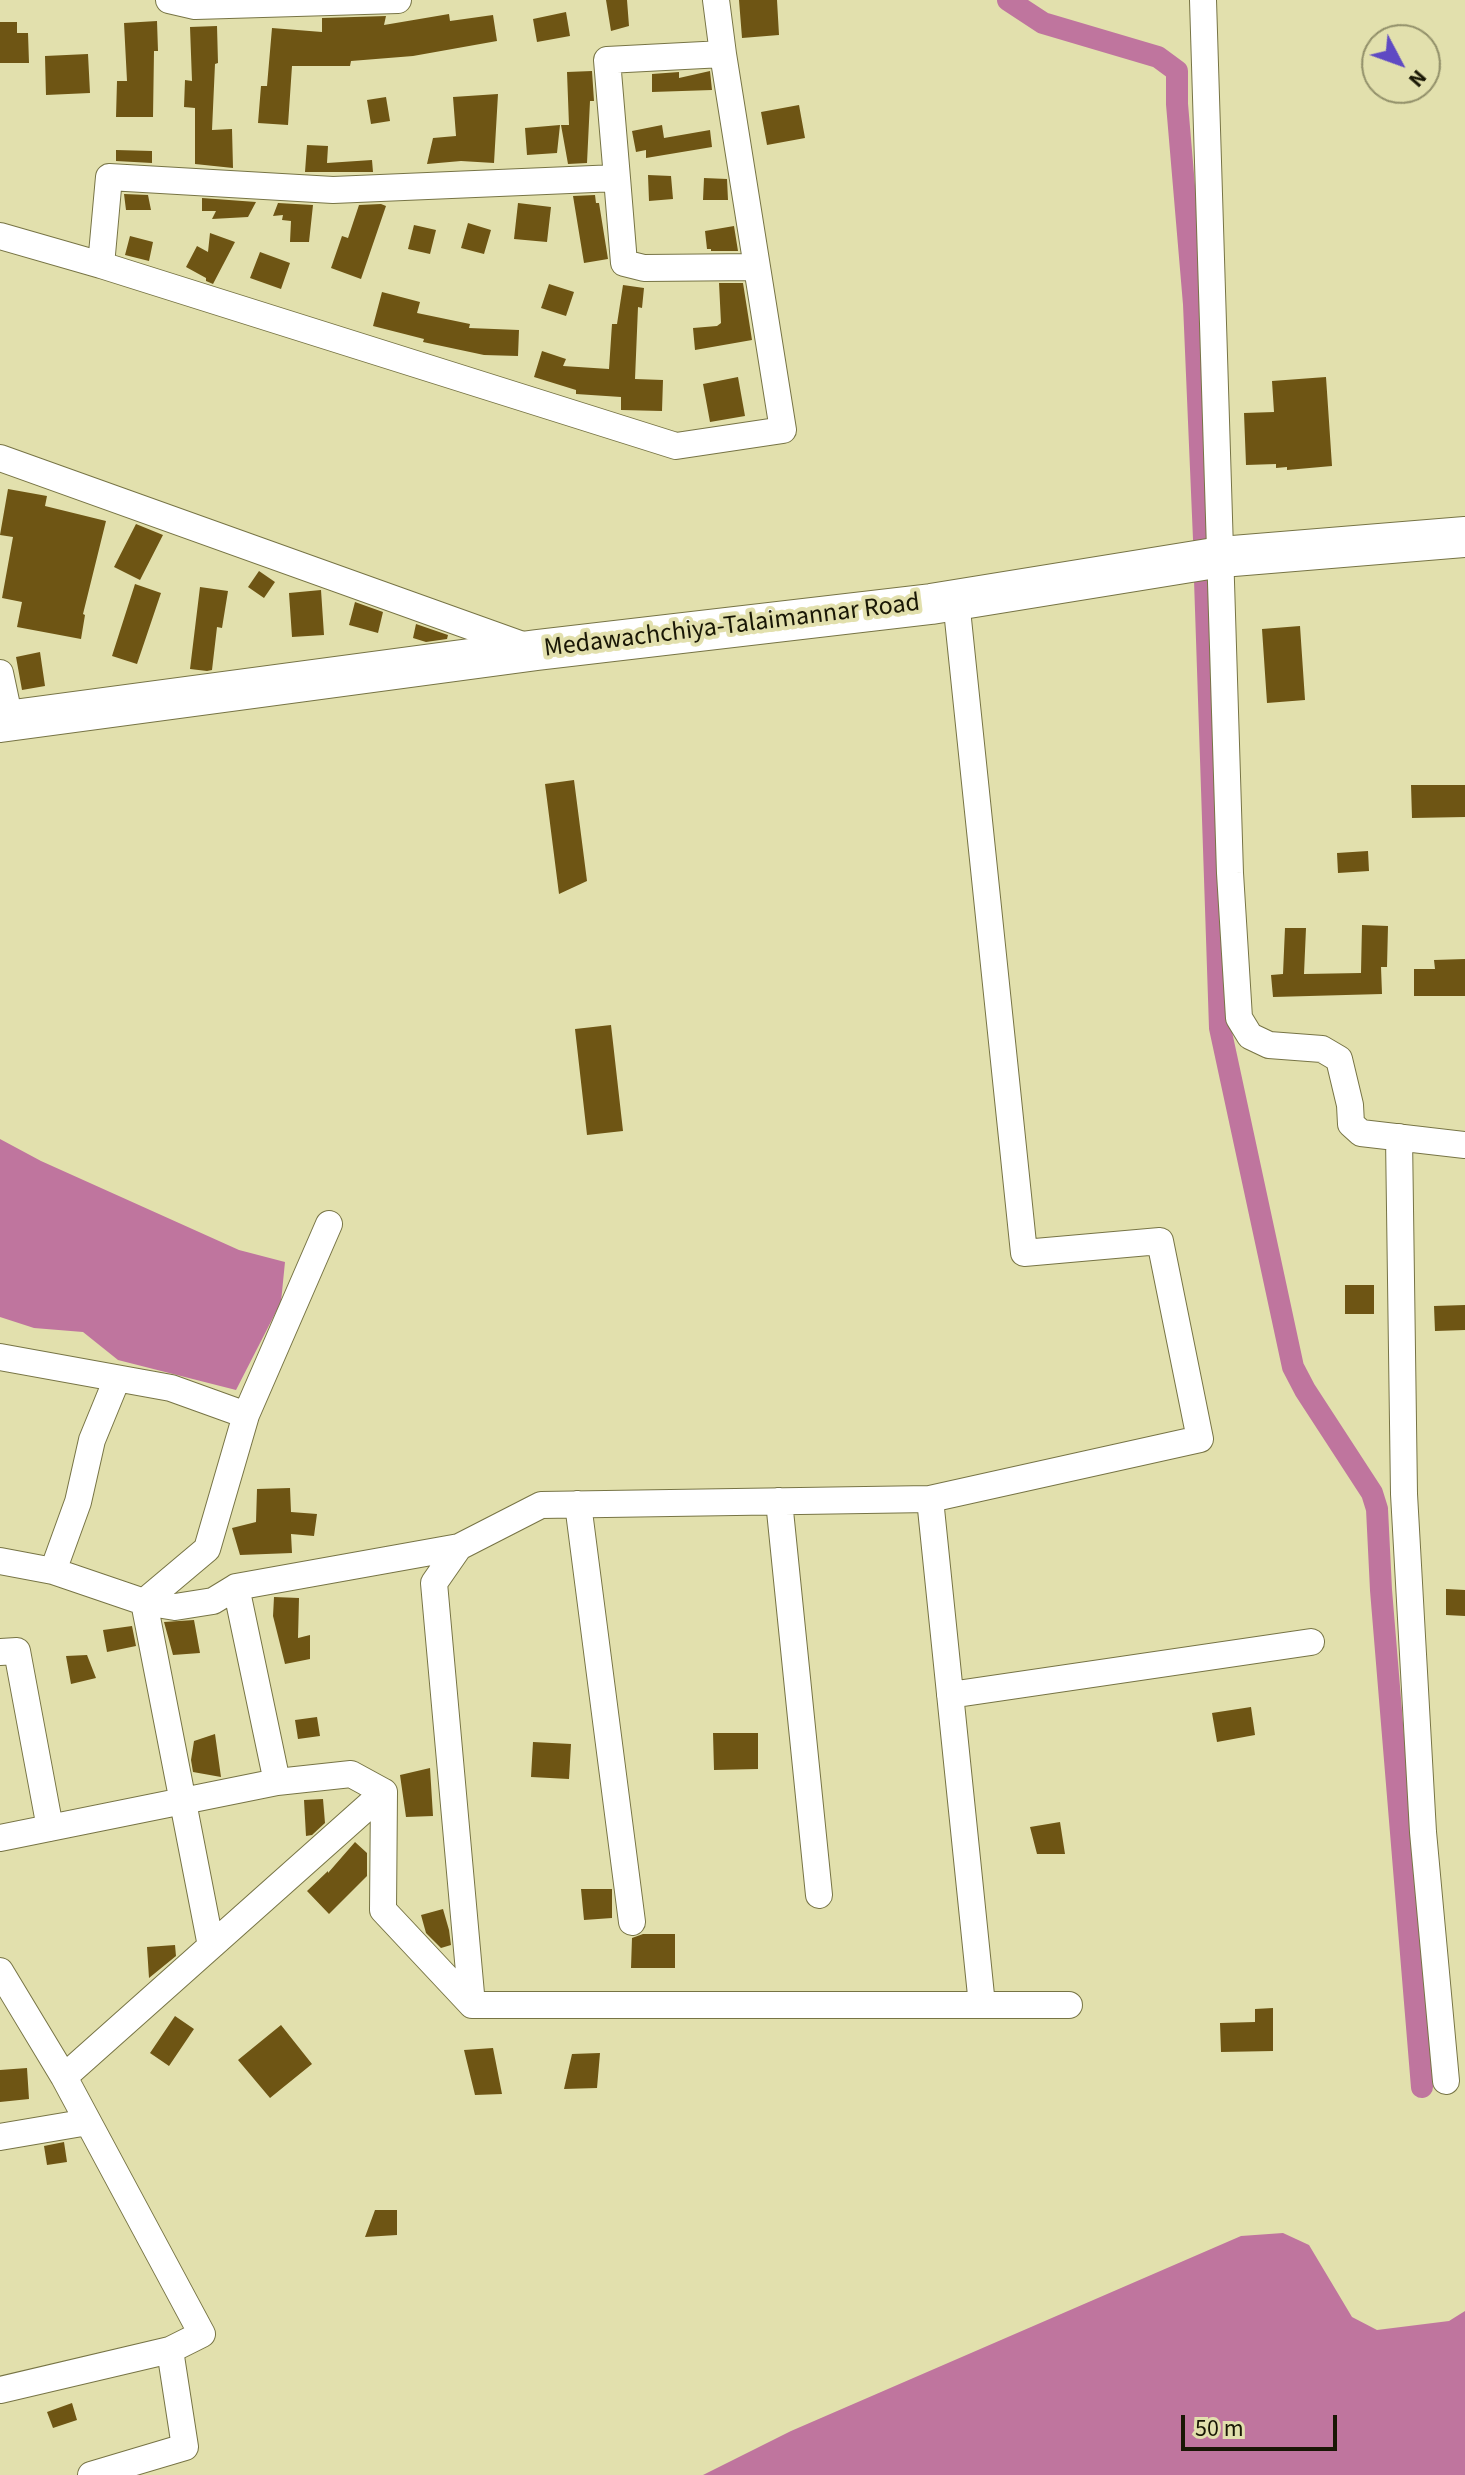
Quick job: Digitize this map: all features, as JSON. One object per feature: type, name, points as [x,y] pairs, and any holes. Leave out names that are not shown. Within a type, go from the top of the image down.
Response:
[{"type":"highway","name":"Medawachchiya-Talaimannar Road","points":[[5,721],[537,650],[956,600],[1221,557],[1465,537]]},
{"type":"street","points":[[169,0],[195,6],[398,0]]},
{"type":"street","points":[[0,236],[676,446],[783,430],[716,0]]},
{"type":"street","points":[[1203,0],[1230,873],[1239,1018],[1250,1036],[1269,1045],[1322,1049],[1339,1059],[1350,1105],[1351,1124],[1361,1133],[1465,1145]]},
{"type":"street","points":[[723,54],[607,60],[624,263],[644,268],[757,267]]},
{"type":"street","points":[[101,265],[109,177],[333,190],[617,178]]},
{"type":"street","points":[[0,458],[537,650]]},
{"type":"street","points":[[0,1561],[53,1571],[144,1602],[175,1607],[213,1601],[236,1587],[459,1547],[541,1505],[930,1499],[1200,1439],[1160,1241],[1024,1253],[956,600]]},
{"type":"street","points":[[0,673],[5,721]]},
{"type":"street","points":[[1399,1137],[1404,1494],[1423,1832],[1446,2081]]},
{"type":"street","points":[[144,1602],[207,1549],[246,1415],[329,1224]]},
{"type":"street","points":[[0,1357],[171,1388],[246,1415]]},
{"type":"street","points":[[53,1571],[78,1502],[92,1440],[117,1379]]},
{"type":"street","points":[[930,1499],[982,2005]]},
{"type":"street","points":[[779,1501],[819,1895]]},
{"type":"street","points":[[578,1504],[632,1922]]},
{"type":"street","points":[[459,1547],[434,1583],[472,2005]]},
{"type":"street","points":[[236,1587],[277,1782]]},
{"type":"street","points":[[144,1602],[211,1946]]},
{"type":"street","points":[[950,1695],[1311,1642]]},
{"type":"street","points":[[0,1652],[17,1651],[50,1828]]},
{"type":"street","points":[[0,1838],[277,1782],[351,1774],[384,1792]]},
{"type":"street","points":[[384,1792],[383,1910],[472,2005],[1069,2005]]},
{"type":"street","points":[[64,2077],[384,1792]]},
{"type":"street","points":[[0,2390],[170,2350],[202,2334],[64,2077],[1,1974]]},
{"type":"street","points":[[0,2137],[88,2122]]},
{"type":"street","points":[[91,2475],[185,2447],[170,2350]]},
{"type":"shaded area","points":[[0,1139],[41,1161],[239,1250],[285,1262],[281,1302],[236,1390],[118,1360],[83,1332],[34,1328],[0,1317]]},
{"type":"shaded area","points":[[1283,2233],[1309,2245],[1352,2317],[1377,2330],[1449,2321],[1465,2311],[1465,2475],[703,2475],[791,2431],[1241,2236]]},
{"type":"building","points":[[606,0],[627,0],[629,26],[611,31]]},
{"type":"building","points":[[739,0],[777,0],[779,35],[742,38]]},
{"type":"building","points":[[566,12],[570,36],[537,42],[533,19]]},
{"type":"building","points":[[449,14],[450,21],[493,15],[497,41],[413,56],[351,61],[350,66],[292,66],[288,125],[258,123],[261,86],[267,86],[272,28],[322,32],[322,18],[386,16],[384,25]]},
{"type":"building","points":[[157,21],[153,117],[116,117],[117,81],[127,81],[124,23]]},
{"type":"building","points":[[0,22],[17,22],[17,33],[28,33],[29,63],[0,63]]},
{"type":"building","points":[[217,26],[218,63],[215,64],[212,130],[232,129],[233,168],[195,164],[195,108],[184,107],[185,80],[192,81],[190,27]]},
{"type":"building","points":[[88,54],[90,93],[46,95],[45,56]]},
{"type":"building","points":[[592,71],[594,101],[590,101],[587,163],[568,164],[561,125],[569,125],[567,72]]},
{"type":"building","points":[[710,71],[712,90],[652,92],[652,74],[679,72],[679,78]]},
{"type":"building","points":[[498,94],[494,163],[461,161],[427,164],[433,138],[456,136],[453,97]]},
{"type":"building","points":[[386,97],[390,121],[371,124],[367,100]]},
{"type":"building","points":[[799,105],[805,138],[767,145],[761,112]]},
{"type":"building","points":[[560,125],[557,153],[527,155],[525,128]]},
{"type":"building","points":[[662,125],[664,138],[710,130],[712,147],[646,158],[646,150],[636,152],[632,131]]},
{"type":"building","points":[[307,145],[328,146],[327,163],[372,160],[373,172],[305,172]]},
{"type":"building","points":[[116,150],[152,151],[152,163],[116,161]]},
{"type":"building","points":[[648,175],[671,176],[673,199],[649,201]]},
{"type":"building","points":[[704,178],[727,179],[728,200],[703,200]]},
{"type":"building","points":[[124,194],[148,195],[151,210],[126,210]]},
{"type":"building","points":[[595,195],[608,259],[584,263],[573,196]]},
{"type":"building","points":[[202,198],[256,202],[248,217],[212,219],[216,211],[202,211]]},
{"type":"building","points":[[278,203],[313,205],[309,242],[290,242],[291,221],[282,220],[283,215],[273,216]]},
{"type":"building","points":[[518,203],[551,207],[547,242],[514,239]]},
{"type":"building","points":[[359,205],[386,206],[361,279],[331,268],[342,236],[348,238]]},
{"type":"building","points":[[468,223],[491,230],[484,254],[461,248]]},
{"type":"building","points":[[414,225],[436,230],[430,254],[408,249]]},
{"type":"building","points":[[734,226],[738,251],[707,249],[705,231]]},
{"type":"building","points":[[210,233],[235,242],[213,284],[186,267],[197,246],[208,252]]},
{"type":"building","points":[[130,236],[153,242],[149,261],[125,255]]},
{"type":"building","points":[[260,252],[290,263],[281,289],[250,278]]},
{"type":"building","points":[[719,283],[743,283],[752,340],[695,350],[693,328],[721,323]]},
{"type":"building","points":[[549,284],[574,292],[566,316],[541,308]]},
{"type":"building","points":[[623,285],[644,288],[642,308],[638,307],[635,379],[663,380],[662,411],[621,410],[621,397],[576,394],[576,390],[534,377],[542,351],[566,359],[563,366],[609,369],[612,324],[617,324]]},
{"type":"building","points":[[382,292],[420,302],[417,313],[470,324],[469,328],[519,330],[518,356],[484,355],[423,342],[424,339],[373,326]]},
{"type":"building","points":[[738,377],[745,416],[710,422],[703,384]]},
{"type":"building","points":[[1326,377],[1332,466],[1287,470],[1287,467],[1276,468],[1276,464],[1246,465],[1244,413],[1274,412],[1272,381]]},
{"type":"building","points":[[8,489],[47,496],[45,506],[106,521],[83,614],[81,639],[17,627],[22,602],[2,598],[13,537],[0,535]]},
{"type":"building","points":[[136,524],[163,535],[140,580],[114,567]]},
{"type":"building","points":[[259,571],[275,582],[264,598],[248,587]]},
{"type":"building","points":[[135,584],[161,593],[137,664],[112,656]]},
{"type":"building","points":[[200,587],[228,591],[222,628],[217,627],[212,670],[207,671],[190,669]]},
{"type":"building","points":[[321,590],[324,635],[292,637],[289,593]]},
{"type":"building","points":[[355,602],[383,612],[378,633],[349,625]]},
{"type":"building","points":[[416,624],[448,635],[447,639],[426,642],[413,638]]},
{"type":"building","points":[[1300,626],[1305,700],[1267,703],[1262,629]]},
{"type":"building","points":[[40,652],[45,686],[22,690],[16,657]]},
{"type":"building","points":[[574,780],[587,881],[559,894],[545,784]]},
{"type":"building","points":[[1411,785],[1465,785],[1465,817],[1412,818]]},
{"type":"building","points":[[1368,851],[1369,871],[1338,873],[1337,853]]},
{"type":"building","points":[[1362,925],[1388,926],[1387,967],[1381,967],[1382,994],[1273,997],[1271,975],[1283,974],[1285,928],[1306,928],[1304,974],[1361,973]]},
{"type":"building","points":[[1465,959],[1465,996],[1414,996],[1414,969],[1435,969],[1434,960]]},
{"type":"building","points":[[611,1025],[623,1131],[587,1135],[575,1029]]},
{"type":"building","points":[[1345,1285],[1374,1285],[1374,1314],[1345,1314]]},
{"type":"building","points":[[1465,1305],[1465,1330],[1435,1331],[1434,1306]]},
{"type":"building","points":[[290,1488],[291,1512],[317,1514],[314,1536],[291,1534],[292,1553],[240,1555],[232,1528],[256,1522],[257,1489]]},
{"type":"building","points":[[1446,1589],[1465,1590],[1465,1616],[1446,1615]]},
{"type":"building","points":[[274,1597],[299,1598],[298,1638],[310,1635],[310,1659],[285,1664],[273,1616]]},
{"type":"building","points":[[194,1620],[200,1653],[173,1655],[164,1622]]},
{"type":"building","points":[[132,1626],[136,1646],[107,1652],[103,1630]]},
{"type":"building","points":[[87,1655],[96,1678],[71,1684],[66,1656]]},
{"type":"building","points":[[1251,1707],[1255,1735],[1217,1742],[1212,1713]]},
{"type":"building","points":[[317,1717],[320,1736],[298,1739],[295,1720]]},
{"type":"building","points":[[713,1733],[758,1733],[758,1769],[714,1770]]},
{"type":"building","points":[[215,1734],[221,1777],[193,1772],[194,1741]]},
{"type":"building","points":[[533,1742],[571,1744],[569,1779],[531,1777]]},
{"type":"building","points":[[430,1768],[433,1816],[406,1817],[400,1775]]},
{"type":"building","points":[[323,1799],[325,1823],[312,1835],[306,1836],[304,1800]]},
{"type":"building","points":[[1060,1822],[1065,1854],[1037,1854],[1030,1827]]},
{"type":"building","points":[[355,1842],[367,1853],[367,1876],[329,1914],[307,1891],[328,1873]]},
{"type":"building","points":[[581,1889],[612,1889],[612,1918],[584,1920]]},
{"type":"building","points":[[443,1909],[451,1945],[441,1948],[426,1933],[421,1915]]},
{"type":"building","points":[[643,1934],[675,1934],[675,1968],[631,1968],[632,1938]]},
{"type":"building","points":[[175,1945],[176,1956],[149,1978],[147,1947]]},
{"type":"building","points":[[1273,2008],[1273,2051],[1221,2052],[1220,2023],[1255,2022],[1255,2009]]},
{"type":"building","points":[[175,2016],[194,2029],[169,2066],[150,2053]]},
{"type":"building","points":[[281,2025],[312,2064],[270,2098],[238,2060]]},
{"type":"building","points":[[493,2048],[502,2094],[475,2095],[464,2050]]},
{"type":"building","points":[[600,2053],[597,2088],[564,2089],[572,2054]]},
{"type":"building","points":[[27,2068],[29,2099],[0,2102],[0,2070]]},
{"type":"building","points":[[64,2142],[67,2162],[47,2165],[44,2146]]},
{"type":"building","points":[[375,2210],[397,2210],[397,2235],[365,2237]]},
{"type":"building","points":[[72,2403],[77,2420],[53,2428],[47,2412]]},
{"type":"waterway","points":[[1008,0],[1043,23],[1158,57],[1177,71],[1177,104],[1194,304],[1204,539]]},
{"type":"waterway","points":[[1205,580],[1220,1028],[1293,1367],[1372,1493],[1377,1509],[1422,2087]]}]
